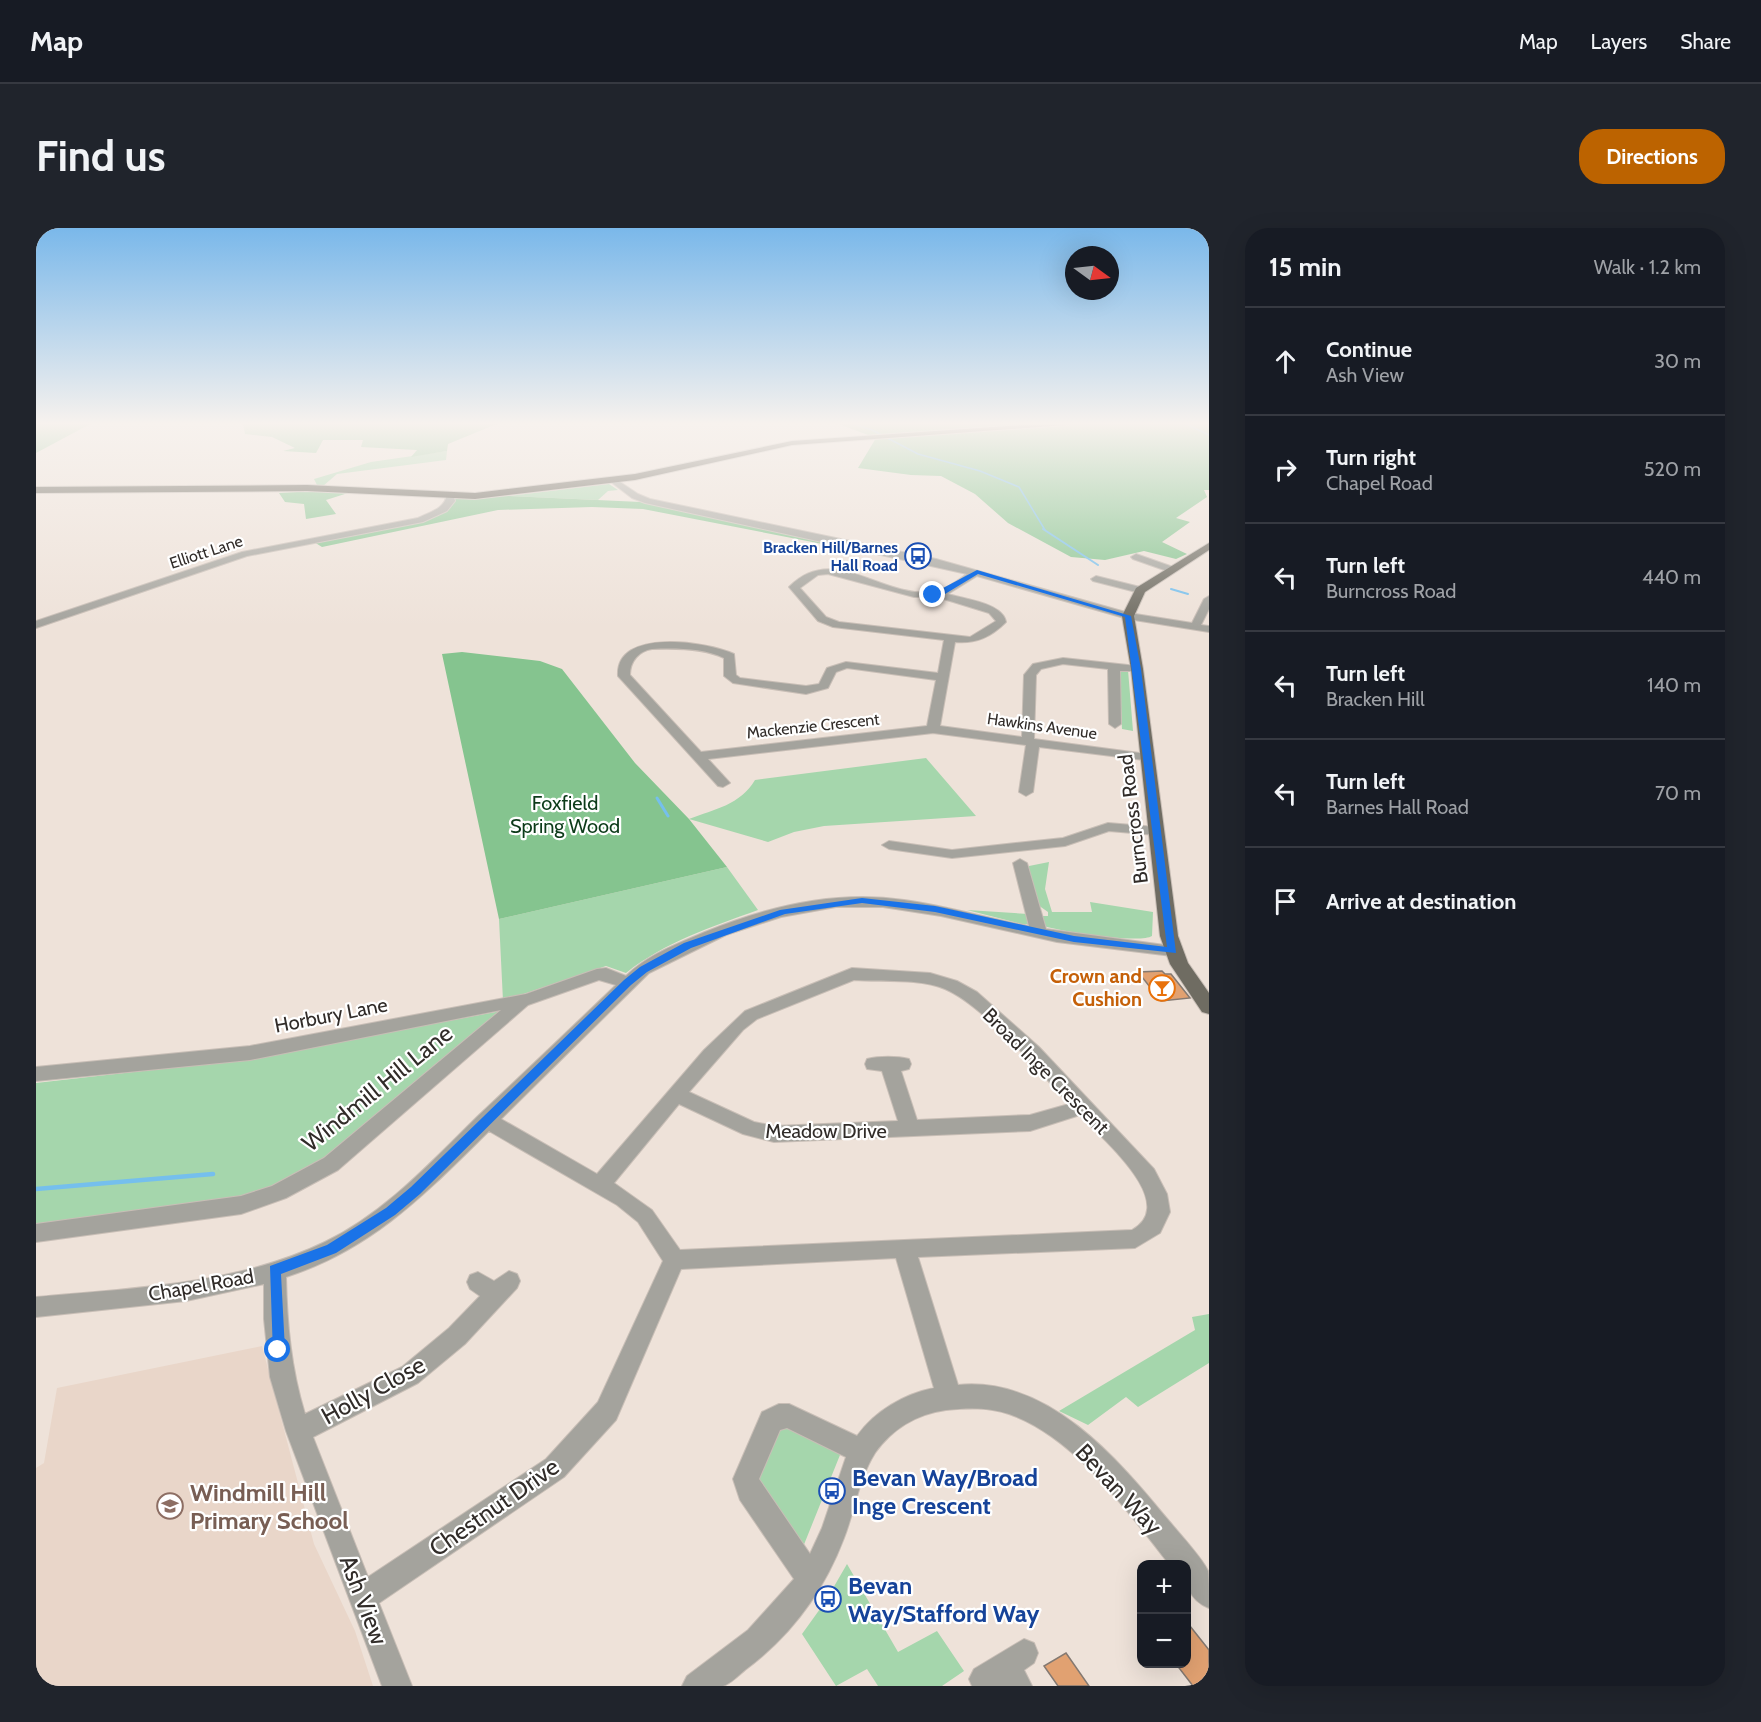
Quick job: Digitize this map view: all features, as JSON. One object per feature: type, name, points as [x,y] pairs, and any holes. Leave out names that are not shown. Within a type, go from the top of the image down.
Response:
[{"type":"highway","points":[[361,491],[450,496],[520,491]]},
{"type":"main road","points":[[1128,616],[1140,590],[1209,546]]},
{"type":"main road","name":"Burncross Road","points":[[1128,616],[1137,669],[1172,951],[1193,987],[1209,1007]]},
{"type":"street","points":[[628,491],[648,501],[977,572],[1128,616],[1209,629]]},
{"type":"street","name":"Elliott Lane","points":[[36,625],[244,554],[420,520],[444,509],[451,501],[450,496]]},
{"type":"street","points":[[1136,557],[1170,569]]},
{"type":"street","points":[[834,571],[913,593],[939,594],[987,609],[1002,619],[978,638],[950,638],[831,623],[822,619],[794,586],[816,572],[834,571]]},
{"type":"street","points":[[939,594],[977,572]]},
{"type":"street","points":[[1096,579],[1140,590]]},
{"type":"street","points":[[1195,627],[1209,599]]},
{"type":"street","points":[[933,729],[950,638]]},
{"type":"street","name":"Mackenzie Crescent","points":[[723,783],[624,676],[624,667],[638,650],[655,646],[720,651],[730,656],[730,675],[737,681],[806,690],[824,686],[831,670],[846,665],[942,677]]},
{"type":"street","points":[[1026,792],[1030,742],[1031,670],[1045,663],[1064,661],[1137,669]]},
{"type":"street","points":[[1114,667],[1115,724]]},
{"type":"street","name":"Mackenzie Crescent","points":[[697,756],[933,729]]},
{"type":"street","name":"Hawkins Avenue","points":[[933,729],[1147,758]]},
{"type":"street","points":[[889,845],[942,854],[1065,842],[1108,827],[1156,831]]},
{"type":"street","points":[[963,839],[972,852]]},
{"type":"street","points":[[1023,863],[1039,933]]},
{"type":"street","name":"Chapel Road","points":[[36,1307],[181,1291],[275,1270],[332,1249],[390,1212],[627,982],[644,969],[688,945],[783,912],[843,901],[884,902],[935,909],[1039,933],[1129,947],[1172,951]]},
{"type":"street","name":"Horbury Lane","points":[[36,1074],[250,1053],[529,999],[597,975],[606,974],[627,982]]},
{"type":"street","name":"Broad Inge Crescent","points":[[601,1184],[717,1048],[751,1016],[840,978],[862,974],[930,979],[963,990],[1033,1052],[1147,1175],[1155,1188],[1160,1206],[1157,1222],[1150,1232],[1135,1239],[1119,1241],[904,1248],[674,1260]]},
{"type":"street","name":"Windmill Hill Lane","points":[[36,1233],[241,1205],[279,1192],[331,1164],[356,1145],[509,1011],[529,999]]},
{"type":"street","name":"Meadow Drive","points":[[888,1064],[911,1130]]},
{"type":"street","name":"Meadow Drive","points":[[677,1095],[762,1133],[911,1130],[1030,1123],[1083,1107]]},
{"type":"street","points":[[486,1120],[601,1184],[645,1216],[674,1260]]},
{"type":"street","points":[[904,1248],[949,1396]]},
{"type":"street","name":"Chestnut Drive","points":[[364,1596],[555,1468],[607,1411],[674,1260]]},
{"type":"street","name":"Ash View","points":[[275,1270],[278,1350],[282,1377],[298,1431],[364,1596],[397,1686]]},
{"type":"street","name":"Holly Close","points":[[298,1431],[410,1375],[457,1336],[495,1286]]},
{"type":"street","name":"Bevan Way","points":[[697,1686],[729,1666],[758,1643],[786,1615],[811,1580],[831,1539],[862,1452],[894,1415],[922,1402],[949,1396],[979,1396],[1010,1403],[1035,1413],[1086,1449],[1107,1470],[1182,1560]]},
{"type":"street","points":[[811,1580],[749,1491],[746,1479],[771,1421],[778,1416],[789,1416],[862,1452]]},
{"type":"street","name":"Bevan Way","points":[[1191,1571],[1209,1594]]},
{"type":"shaded area","name":"Windmill Hill Primary School","points":[[262,1346],[314,1544],[355,1631],[373,1686],[36,1686],[36,1468],[44,1463],[57,1388]]},
{"type":"green space","points":[[316,491],[348,493],[326,500],[336,514],[306,519],[304,504],[285,502],[279,493]]},
{"type":"green space","points":[[550,491],[608,491],[598,500],[509,496]]},
{"type":"green space","points":[[969,491],[1204,491],[1207,497],[1176,518],[1190,522],[1162,542],[1187,554],[1176,559],[1144,551],[1105,560],[1071,557],[1008,523]]},
{"type":"green space","points":[[509,496],[641,502],[865,547],[859,551],[643,509],[592,507],[498,510],[322,547],[314,542],[423,520],[449,509],[455,498]]},
{"type":"green space","name":"Foxfield Spring Wood","points":[[462,652],[540,661],[562,669],[635,763],[689,819],[727,867],[499,919],[442,654]]},
{"type":"green space","points":[[1128,670],[1133,731],[1122,729],[1119,671]]},
{"type":"green space","points":[[926,758],[976,816],[824,826],[794,832],[768,842],[689,819],[734,801],[755,780]]},
{"type":"green space","points":[[1049,862],[1045,889],[1052,912],[1092,912],[1090,902],[1153,912],[1152,936],[1116,938],[1041,925],[1042,916],[1048,916],[1048,912],[1038,905],[1027,869],[1029,866]]},
{"type":"green space","points":[[727,867],[758,910],[706,929],[656,952],[626,973],[606,966],[503,1001],[499,919]]},
{"type":"green space","points":[[967,910],[1028,914],[1030,924],[1022,924]]},
{"type":"green space","points":[[501,1011],[333,1156],[286,1183],[246,1197],[36,1227],[36,1083],[239,1060]]},
{"type":"green space","points":[[1209,1314],[1209,1363],[1138,1407],[1126,1397],[1088,1425],[1059,1411],[1195,1330],[1192,1317]]},
{"type":"green space","points":[[788,1421],[842,1450],[803,1547],[754,1487],[775,1424]]},
{"type":"green space","points":[[847,1564],[898,1652],[937,1631],[964,1671],[942,1686],[878,1686],[867,1669],[836,1686],[802,1634],[825,1602]]},
{"type":"building","name":"Crown and Cushion","points":[[1162,971],[1165,974],[1171,974],[1190,998],[1161,1001],[1138,972]]},
{"type":"building","points":[[1191,1627],[1209,1650],[1209,1686],[1193,1686],[1179,1668],[1191,1668]]},
{"type":"building","points":[[1066,1653],[1089,1686],[1058,1686],[1044,1666]]},
{"type":"waterway","points":[[1021,491],[1045,530]]},
{"type":"waterway","points":[[1043,529],[1098,565]]},
{"type":"waterway","points":[[1171,589],[1188,594]]},
{"type":"waterway","points":[[657,798],[668,816]]},
{"type":"waterway","points":[[36,1189],[213,1174]]},
{"type":"place","name":"Bracken Hill/Barnes Hall Road","points":[[918,556]]},
{"type":"place","name":"Crown and Cushion","points":[[1162,988]]},
{"type":"place","name":"Bevan Way/Broad Inge Crescent","points":[[832,1491]]},
{"type":"place","name":"Windmill Hill Primary School","points":[[170,1506]]},
{"type":"place","name":"Bevan Way/Stafford Way","points":[[828,1599]]},
{"type":"route","points":[[278,1350],[275,1319],[275,1270],[332,1249],[390,1212],[416,1190],[627,982],[665,956],[688,945],[783,912],[843,901],[862,900],[935,909],[1074,939],[1172,951],[1157,846],[1137,669],[1128,616],[977,572],[943,592],[933,595]]}]
